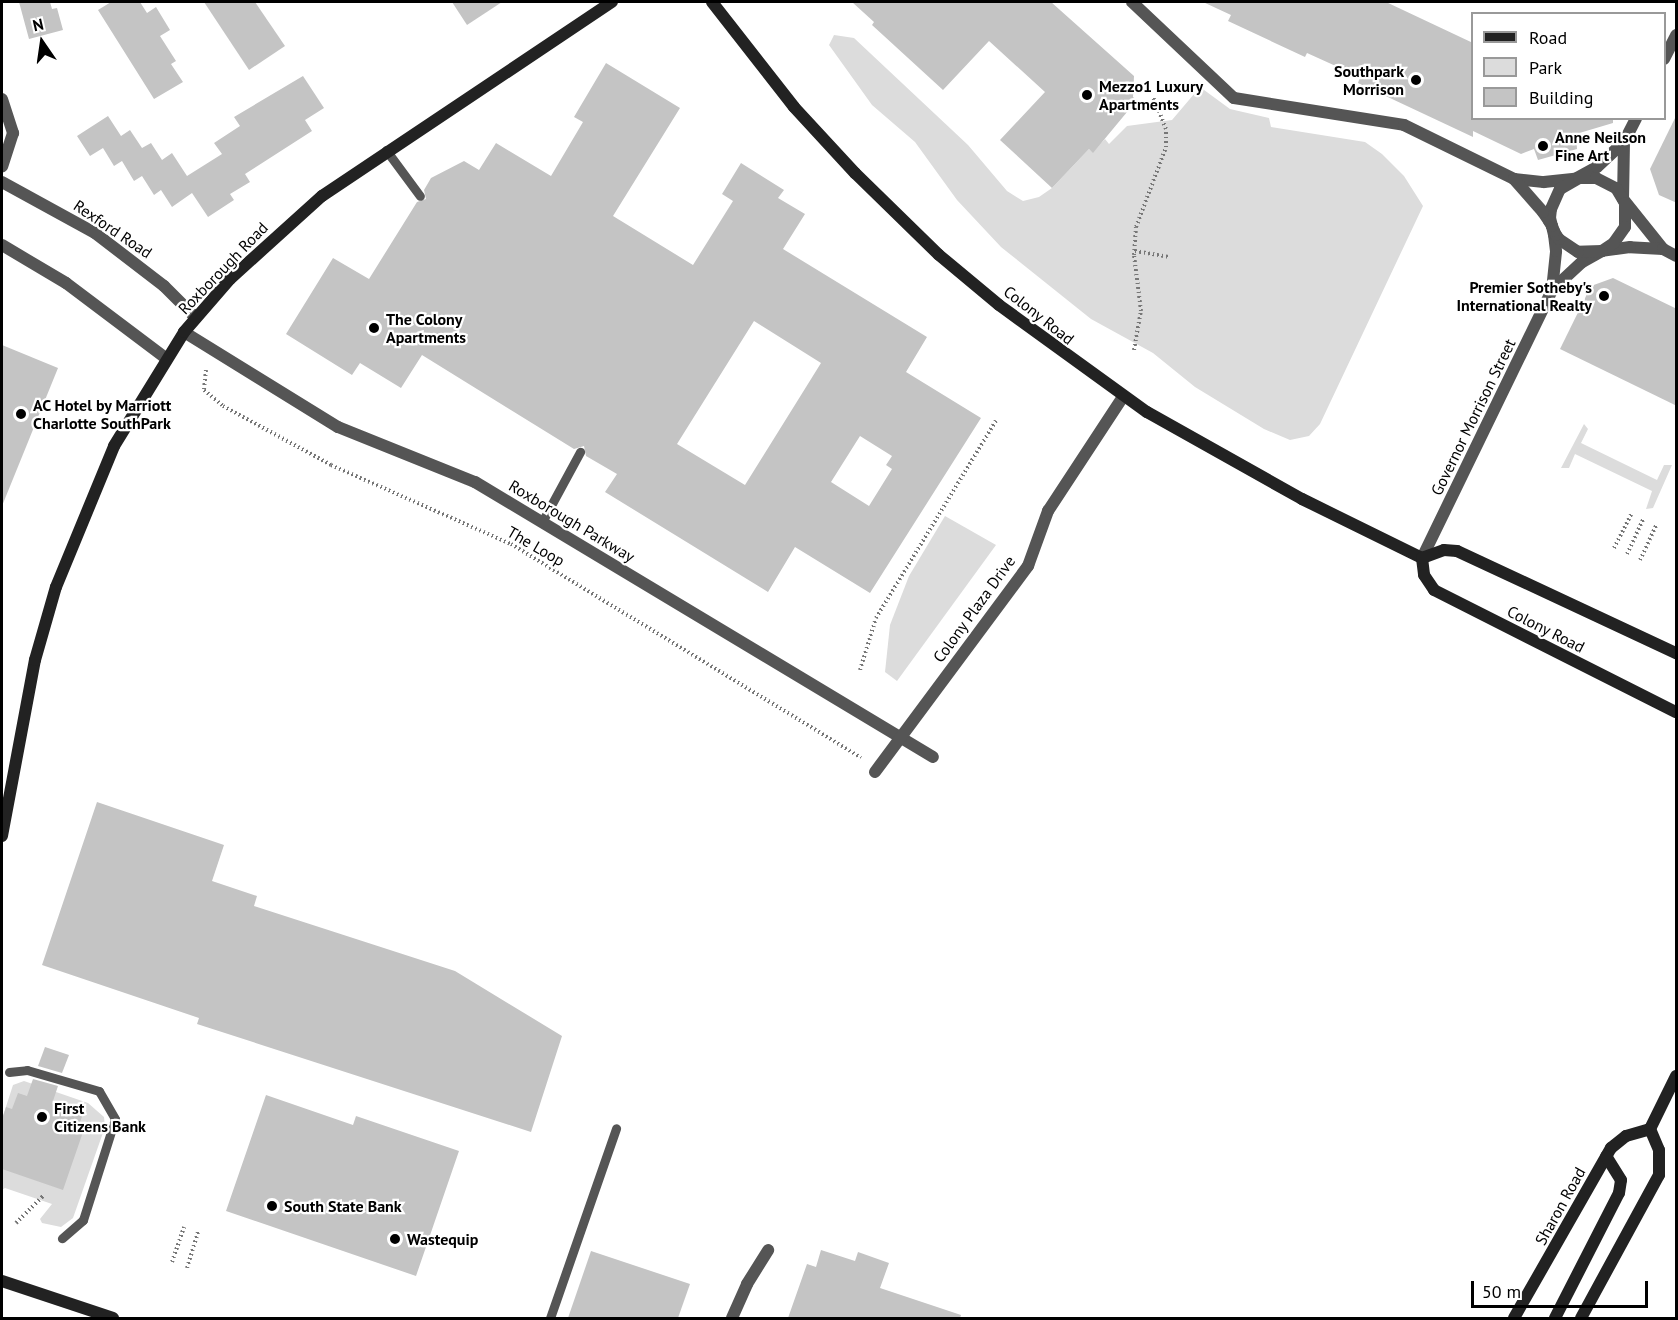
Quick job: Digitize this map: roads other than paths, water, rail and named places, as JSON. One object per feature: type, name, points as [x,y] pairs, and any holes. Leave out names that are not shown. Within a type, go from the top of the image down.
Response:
[{"type":"street","name":"Roxborough Road","points":[[2,836],[35,660],[56,587],[114,446],[184,333],[273,238],[322,196],[386,150],[612,2]]},
{"type":"street","name":"Colony Road","points":[[712,2],[794,107],[890,208],[999,305],[1123,397],[1302,500],[1422,558],[1444,550],[1457,551],[1677,653]]},
{"type":"street","points":[[1132,2],[1234,98],[1404,125],[1514,178],[1544,182],[1601,179],[1616,188],[1663,249]]},
{"type":"street","points":[[1666,57],[1677,34]]},
{"type":"street","points":[[2,99],[13,133],[2,166]]},
{"type":"street","name":"Governor Morrison Street","points":[[1422,558],[1552,290],[1556,251],[1552,226],[1553,201],[1563,186],[1597,167],[1624,142],[1635,120]]},
{"type":"street","name":"Governor Morrison Street","points":[[1552,290],[1582,262],[1614,243],[1625,227],[1624,142]]},
{"type":"street","points":[[1514,178],[1570,248],[1588,253],[1630,247],[1663,249],[1677,256]]},
{"type":"street","name":"Rexford Road","points":[[2,182],[95,233],[156,280],[196,318]]},
{"type":"street","points":[[2,245],[66,283],[167,359]]},
{"type":"street","name":"Roxborough Parkway","points":[[184,333],[338,427],[475,482],[933,757]]},
{"type":"street","name":"Colony Plaza Drive","points":[[875,772],[1028,566],[1048,511],[1123,397]]},
{"type":"street","name":"Colony Road","points":[[1422,558],[1424,575],[1434,590],[1677,712]]},
{"type":"street","points":[[1581,1318],[1660,1171],[1659,1150],[1650,1129],[1677,1076]]},
{"type":"street","name":"Sharon Road","points":[[1514,1318],[1606,1156],[1621,1138],[1650,1129]]},
{"type":"street","points":[[1555,1318],[1619,1193],[1620,1180],[1606,1156]]},
{"type":"street","points":[[732,1318],[741,1296],[768,1250]]},
{"type":"street","points":[[2,1281],[113,1318]]},
{"type":"lane","points":[[386,150],[420,196]]},
{"type":"lane","points":[[542,522],[580,452]]},
{"type":"lane","points":[[9,1072],[27,1070],[99,1091],[115,1119],[83,1220],[75,1231],[62,1238]]},
{"type":"lane","points":[[550,1318],[616,1128]]},
{"type":"place","name":"Southpark Morrison","points":[[1416,80]]},
{"type":"place","name":"Mezzo1 Luxury Apartments","points":[[1087,95]]},
{"type":"place","name":"Anne Neilson Fine Art","points":[[1543,146]]},
{"type":"place","name":"Premier Sotheby's International Realty","points":[[1604,296]]},
{"type":"place","name":"The Colony Apartments","points":[[374,328]]},
{"type":"place","name":"AC Hotel by Marriott Charlotte SouthPark","points":[[21,414]]},
{"type":"place","name":"First Citizens Bank","points":[[42,1117]]},
{"type":"place","name":"South State Bank","points":[[272,1206]]},
{"type":"place","name":"Wastequip","points":[[395,1239]]}]
